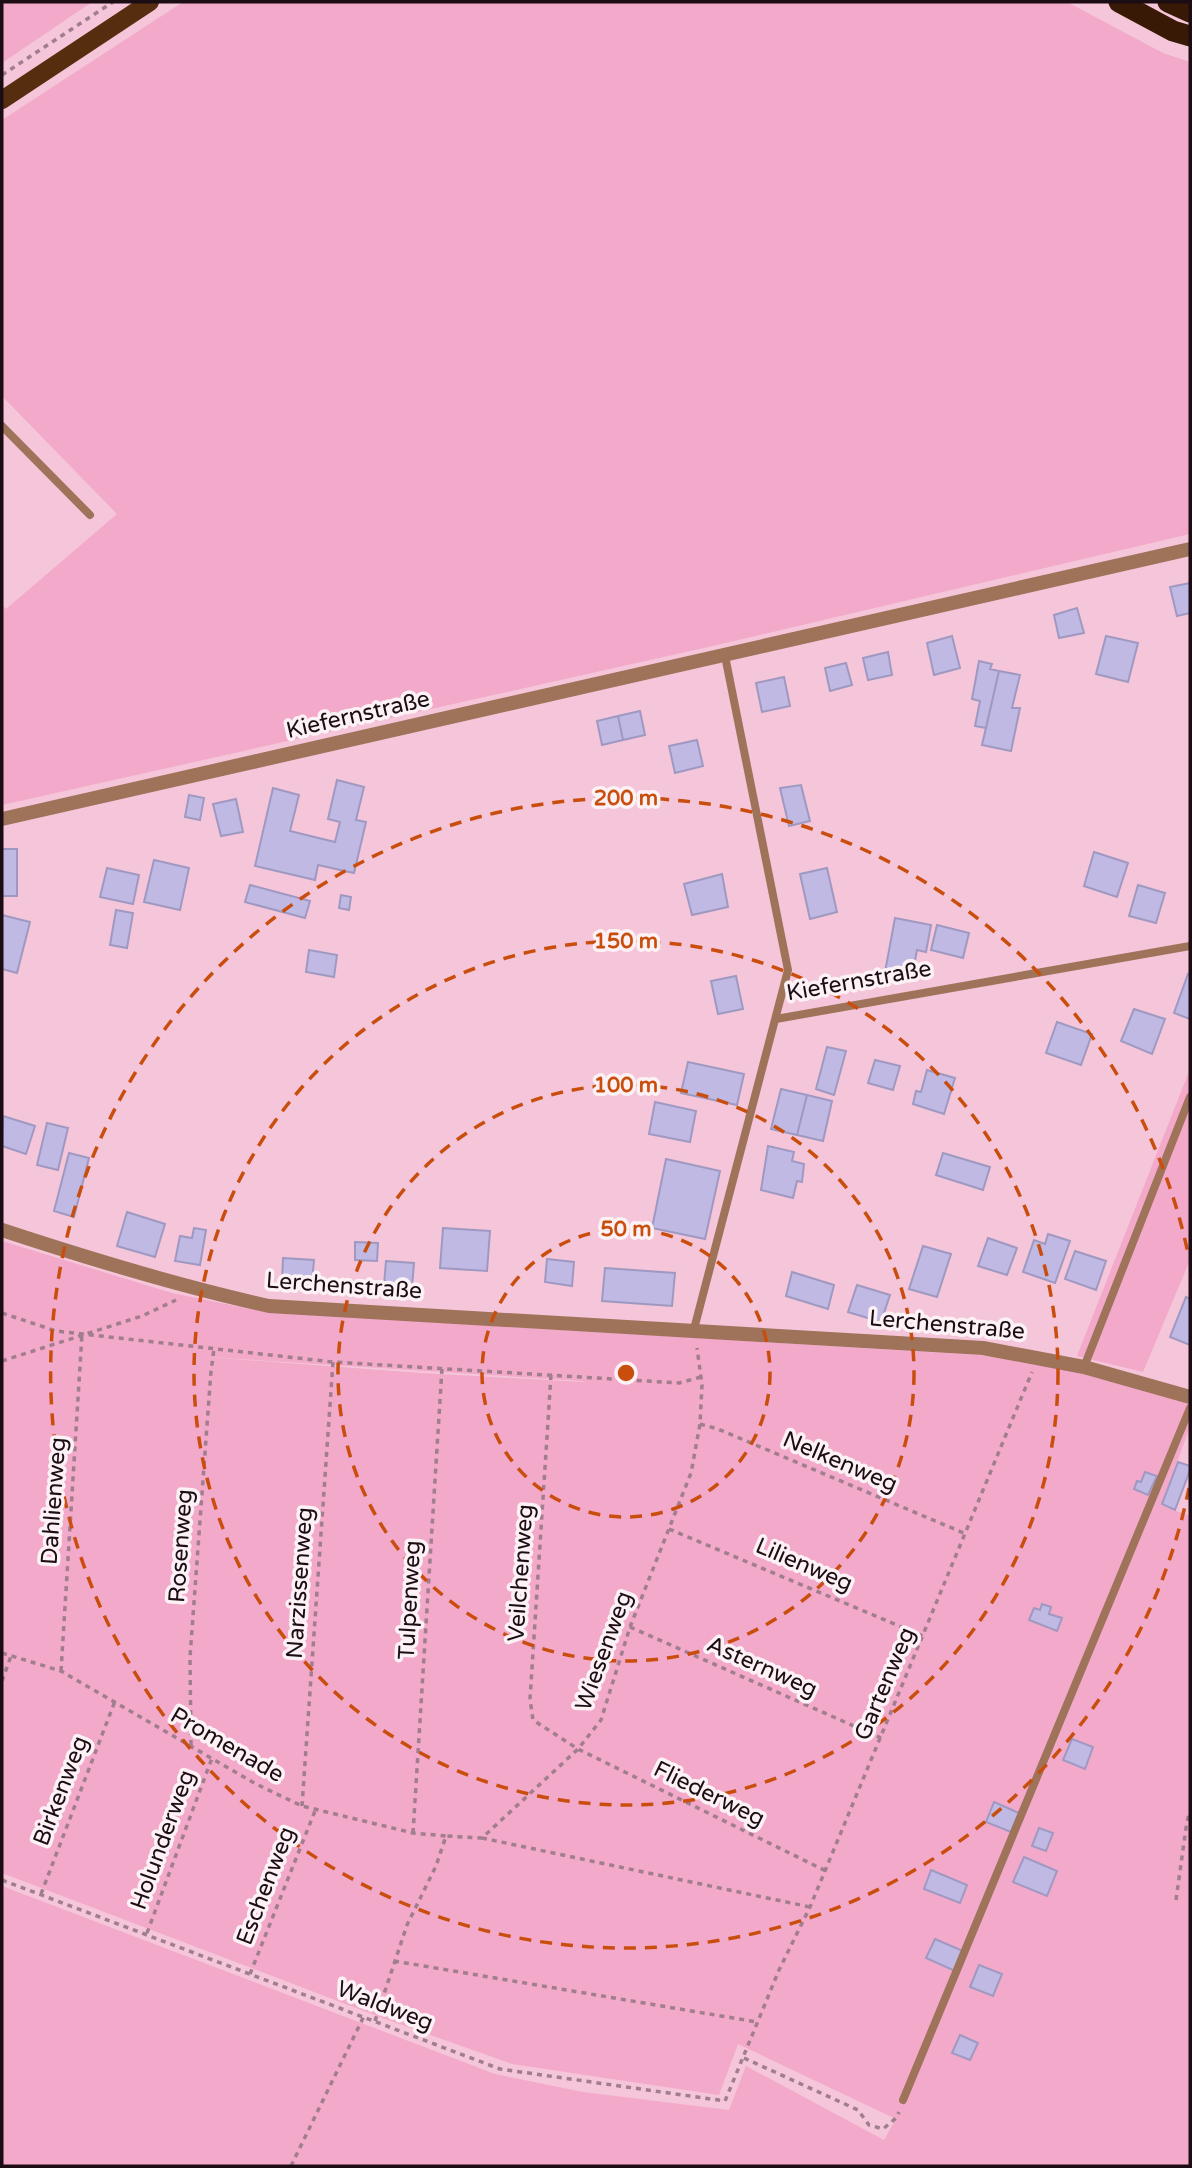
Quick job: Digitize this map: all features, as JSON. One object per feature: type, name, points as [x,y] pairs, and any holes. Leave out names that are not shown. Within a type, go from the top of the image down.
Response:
[{"type":"highway","points":[[1119,2],[1173,31],[1190,36]]},
{"type":"highway","points":[[1168,2],[1190,12]]},
{"type":"main road","points":[[2,100],[150,2]]},
{"type":"street","name":"Kiefernstraße","points":[[2,819],[1190,549]]},
{"type":"street","name":"Lerchenstraße","points":[[2,1230],[197,1290],[269,1306],[982,1348],[1084,1367],[1190,1397]]},
{"type":"lane","points":[[2,425],[90,515]]},
{"type":"lane","name":"Kiefernstraße","points":[[725,656],[788,970],[776,1018],[1190,946]]},
{"type":"lane","points":[[694,1329],[776,1018]]},
{"type":"lane","points":[[1084,1367],[1190,1097]]},
{"type":"lane","points":[[903,2100],[1190,1408]]},
{"type":"path","points":[[2,75],[113,2]]},
{"type":"path","points":[[2,1361],[142,1316],[197,1290]]},
{"type":"path","points":[[2,1313],[56,1331],[333,1362],[679,1382],[702,1377]]},
{"type":"path","name":"Wiesenweg","points":[[482,1838],[578,1749],[601,1720],[630,1627],[691,1473],[700,1424],[702,1377],[694,1329]]},
{"type":"path","name":"Dahlienweg","points":[[61,1671],[82,1334]]},
{"type":"path","name":"Rosenweg","points":[[191,1745],[190,1657],[214,1349]]},
{"type":"path","name":"Gartenweg","points":[[743,2058],[779,1970],[826,1871],[1038,1357]]},
{"type":"path","name":"Narzissenweg","points":[[302,1806],[333,1362]]},
{"type":"path","name":"Tulpenweg","points":[[413,1833],[442,1368]]},
{"type":"path","name":"Veilchenweg","points":[[551,1375],[530,1699],[533,1720],[578,1749]]},
{"type":"path","name":"Nelkenweg","points":[[700,1424],[718,1429],[966,1534]]},
{"type":"path","name":"Lilienweg","points":[[669,1529],[923,1636]]},
{"type":"path","name":"Asternweg","points":[[630,1627],[881,1738]]},
{"type":"path","name":"Promenade","points":[[2,1653],[61,1671],[256,1784],[302,1806],[413,1833],[446,1836]]},
{"type":"path","points":[[2,1681],[11,1656]]},
{"type":"path","name":"Birkenweg","points":[[41,1894],[115,1701]]},
{"type":"path","name":"Fliederweg","points":[[578,1749],[826,1871]]},
{"type":"path","name":"Holunderweg","points":[[147,1934],[212,1758]]},
{"type":"path","name":"Eschenweg","points":[[250,1974],[315,1811]]},
{"type":"path","points":[[1176,1900],[1190,1812]]},
{"type":"path","points":[[375,2021],[407,1925],[436,1866],[446,1836],[482,1838],[810,1907]]},
{"type":"path","name":"Waldweg","points":[[2,1880],[500,2069],[725,2101],[743,2058]]},
{"type":"path","points":[[394,1961],[757,2022]]},
{"type":"path","points":[[291,2166],[364,2016]]},
{"type":"path","points":[[743,2058],[858,2110],[869,2124],[883,2129],[896,2118],[903,2100]]},
{"type":"shaded area","points":[[2,2],[92,2],[2,63]]},
{"type":"shaded area","points":[[183,2],[1067,2],[1163,53],[1190,62],[1190,534],[717,645],[2,805],[2,605],[6,609],[117,514],[2,396],[2,120]]},
{"type":"shaded area","points":[[1190,1069],[1190,1260],[1143,1372],[1077,1356]]},
{"type":"shaded area","points":[[2,1241],[172,1293],[265,1312],[978,1355],[1045,1363],[1190,1401],[1190,1427],[1161,1505],[1190,1516],[1190,2166],[2,2166],[2,1886],[495,2074],[583,2092],[729,2110],[746,2066],[884,2140],[896,2119],[738,2044],[719,2095],[512,2064],[377,2016],[2,1873]],"holes":[[[193,1356],[583,1381],[421,1373]]]},
{"type":"building","points":[[1190,583],[1190,613],[1177,616],[1170,587]]},
{"type":"building","points":[[1077,608],[1084,633],[1059,638],[1054,615]]},
{"type":"building","points":[[952,636],[960,668],[934,675],[927,643]]},
{"type":"building","points":[[1106,636],[1138,643],[1128,682],[1096,674]]},
{"type":"building","points":[[888,652],[892,675],[868,680],[863,658]]},
{"type":"building","points":[[979,661],[992,664],[990,669],[999,671],[986,728],[975,726],[980,701],[972,699]]},
{"type":"building","points":[[846,663],[852,685],[830,691],[825,668]]},
{"type":"building","points":[[999,671],[1020,675],[1012,708],[1020,708],[1011,751],[982,745]]},
{"type":"building","points":[[784,677],[790,706],[762,712],[756,683]]},
{"type":"building","points":[[640,711],[645,735],[623,740],[618,716]]},
{"type":"building","points":[[618,716],[623,740],[602,745],[597,721]]},
{"type":"building","points":[[697,740],[703,766],[675,773],[669,746]]},
{"type":"building","points":[[337,780],[364,787],[356,820],[366,822],[354,873],[318,865],[315,880],[255,866],[273,788],[299,795],[290,831],[335,842],[340,822],[328,819]]},
{"type":"building","points":[[801,785],[810,821],[789,826],[780,788]]},
{"type":"building","points":[[189,795],[204,798],[200,820],[185,817]]},
{"type":"building","points":[[236,799],[243,832],[221,836],[213,804]]},
{"type":"building","points":[[2,849],[17,849],[17,896],[2,896]]},
{"type":"building","points":[[1094,852],[1128,863],[1117,897],[1084,886]]},
{"type":"building","points":[[154,860],[189,868],[180,910],[144,902]]},
{"type":"building","points":[[107,868],[139,875],[133,904],[100,897]]},
{"type":"building","points":[[827,868],[837,912],[810,919],[800,874]]},
{"type":"building","points":[[722,874],[728,907],[692,915],[684,884]]},
{"type":"building","points":[[250,885],[310,901],[305,918],[245,902]]},
{"type":"building","points":[[1138,885],[1165,893],[1156,923],[1129,916]]},
{"type":"building","points":[[341,895],[351,897],[349,910],[339,908]]},
{"type":"building","points":[[116,910],[133,913],[127,948],[110,945]]},
{"type":"building","points":[[2,915],[30,922],[17,973],[2,969]]},
{"type":"building","points":[[895,918],[931,925],[926,952],[917,950],[912,976],[885,972]]},
{"type":"building","points":[[937,925],[969,933],[963,958],[931,950]]},
{"type":"building","points":[[309,950],[337,955],[334,977],[306,972]]},
{"type":"building","points":[[1188,974],[1190,975],[1190,1019],[1174,1013]]},
{"type":"building","points":[[736,976],[743,1009],[718,1014],[711,981]]},
{"type":"building","points":[[1134,1009],[1165,1019],[1152,1054],[1121,1041]]},
{"type":"building","points":[[1057,1022],[1092,1034],[1081,1065],[1046,1053]]},
{"type":"building","points":[[827,1047],[846,1051],[834,1095],[816,1089]]},
{"type":"building","points":[[875,1060],[900,1066],[893,1090],[868,1083]]},
{"type":"building","points":[[688,1062],[744,1074],[737,1105],[681,1093]]},
{"type":"building","points":[[927,1070],[955,1078],[944,1114],[913,1104],[916,1091],[921,1092]]},
{"type":"building","points":[[781,1089],[807,1095],[797,1135],[771,1129]]},
{"type":"building","points":[[807,1095],[832,1101],[823,1141],[797,1135]]},
{"type":"building","points":[[655,1102],[696,1111],[690,1142],[649,1134]]},
{"type":"building","points":[[3,1116],[35,1126],[26,1154],[2,1146]]},
{"type":"building","points":[[47,1123],[68,1128],[58,1170],[37,1165]]},
{"type":"building","points":[[768,1146],[794,1152],[792,1161],[804,1164],[802,1182],[797,1181],[793,1198],[761,1190]]},
{"type":"building","points":[[69,1153],[89,1158],[74,1217],[54,1211]]},
{"type":"building","points":[[943,1153],[990,1167],[983,1190],[936,1175]]},
{"type":"building","points":[[666,1159],[720,1171],[705,1239],[652,1228]]},
{"type":"building","points":[[127,1212],[165,1224],[155,1257],[117,1246]]},
{"type":"building","points":[[194,1228],[206,1230],[200,1265],[175,1261],[180,1236],[192,1238]]},
{"type":"building","points":[[443,1228],[490,1231],[487,1271],[440,1268]]},
{"type":"building","points":[[1048,1234],[1070,1241],[1055,1283],[1023,1272],[1034,1240],[1045,1244]]},
{"type":"building","points":[[988,1238],[1017,1248],[1007,1275],[978,1266]]},
{"type":"building","points":[[355,1242],[378,1243],[377,1261],[355,1260]]},
{"type":"building","points":[[923,1246],[951,1254],[937,1297],[909,1289]]},
{"type":"building","points":[[1075,1251],[1106,1261],[1096,1290],[1065,1279]]},
{"type":"building","points":[[283,1258],[314,1260],[312,1282],[282,1281]]},
{"type":"building","points":[[547,1259],[574,1262],[572,1286],[545,1282]]},
{"type":"building","points":[[386,1261],[414,1263],[412,1287],[384,1285]]},
{"type":"building","points":[[605,1268],[675,1273],[672,1306],[602,1301]]},
{"type":"building","points":[[792,1272],[834,1285],[828,1309],[786,1296]]},
{"type":"building","points":[[857,1285],[890,1295],[881,1322],[848,1312]]},
{"type":"building","points":[[1186,1297],[1190,1299],[1190,1345],[1170,1337]]},
{"type":"building","points":[[1178,1462],[1190,1466],[1190,1470],[1175,1510],[1162,1504]]},
{"type":"building","points":[[1145,1472],[1157,1476],[1148,1495],[1134,1489]]},
{"type":"building","points":[[1042,1604],[1051,1607],[1049,1614],[1062,1618],[1057,1631],[1029,1620],[1034,1608],[1040,1610]]},
{"type":"building","points":[[1072,1739],[1093,1747],[1085,1769],[1063,1760]]},
{"type":"building","points":[[994,1802],[1019,1813],[1011,1832],[986,1822]]},
{"type":"building","points":[[1039,1828],[1053,1833],[1046,1851],[1032,1846]]},
{"type":"building","points":[[1024,1857],[1057,1871],[1047,1896],[1013,1882]]},
{"type":"building","points":[[931,1870],[967,1885],[960,1903],[924,1889]]},
{"type":"building","points":[[935,1939],[963,1951],[955,1971],[926,1958]]},
{"type":"building","points":[[979,1965],[1002,1974],[993,1996],[970,1987]]},
{"type":"building","points":[[960,2035],[978,2043],[970,2060],[952,2053]]}]
